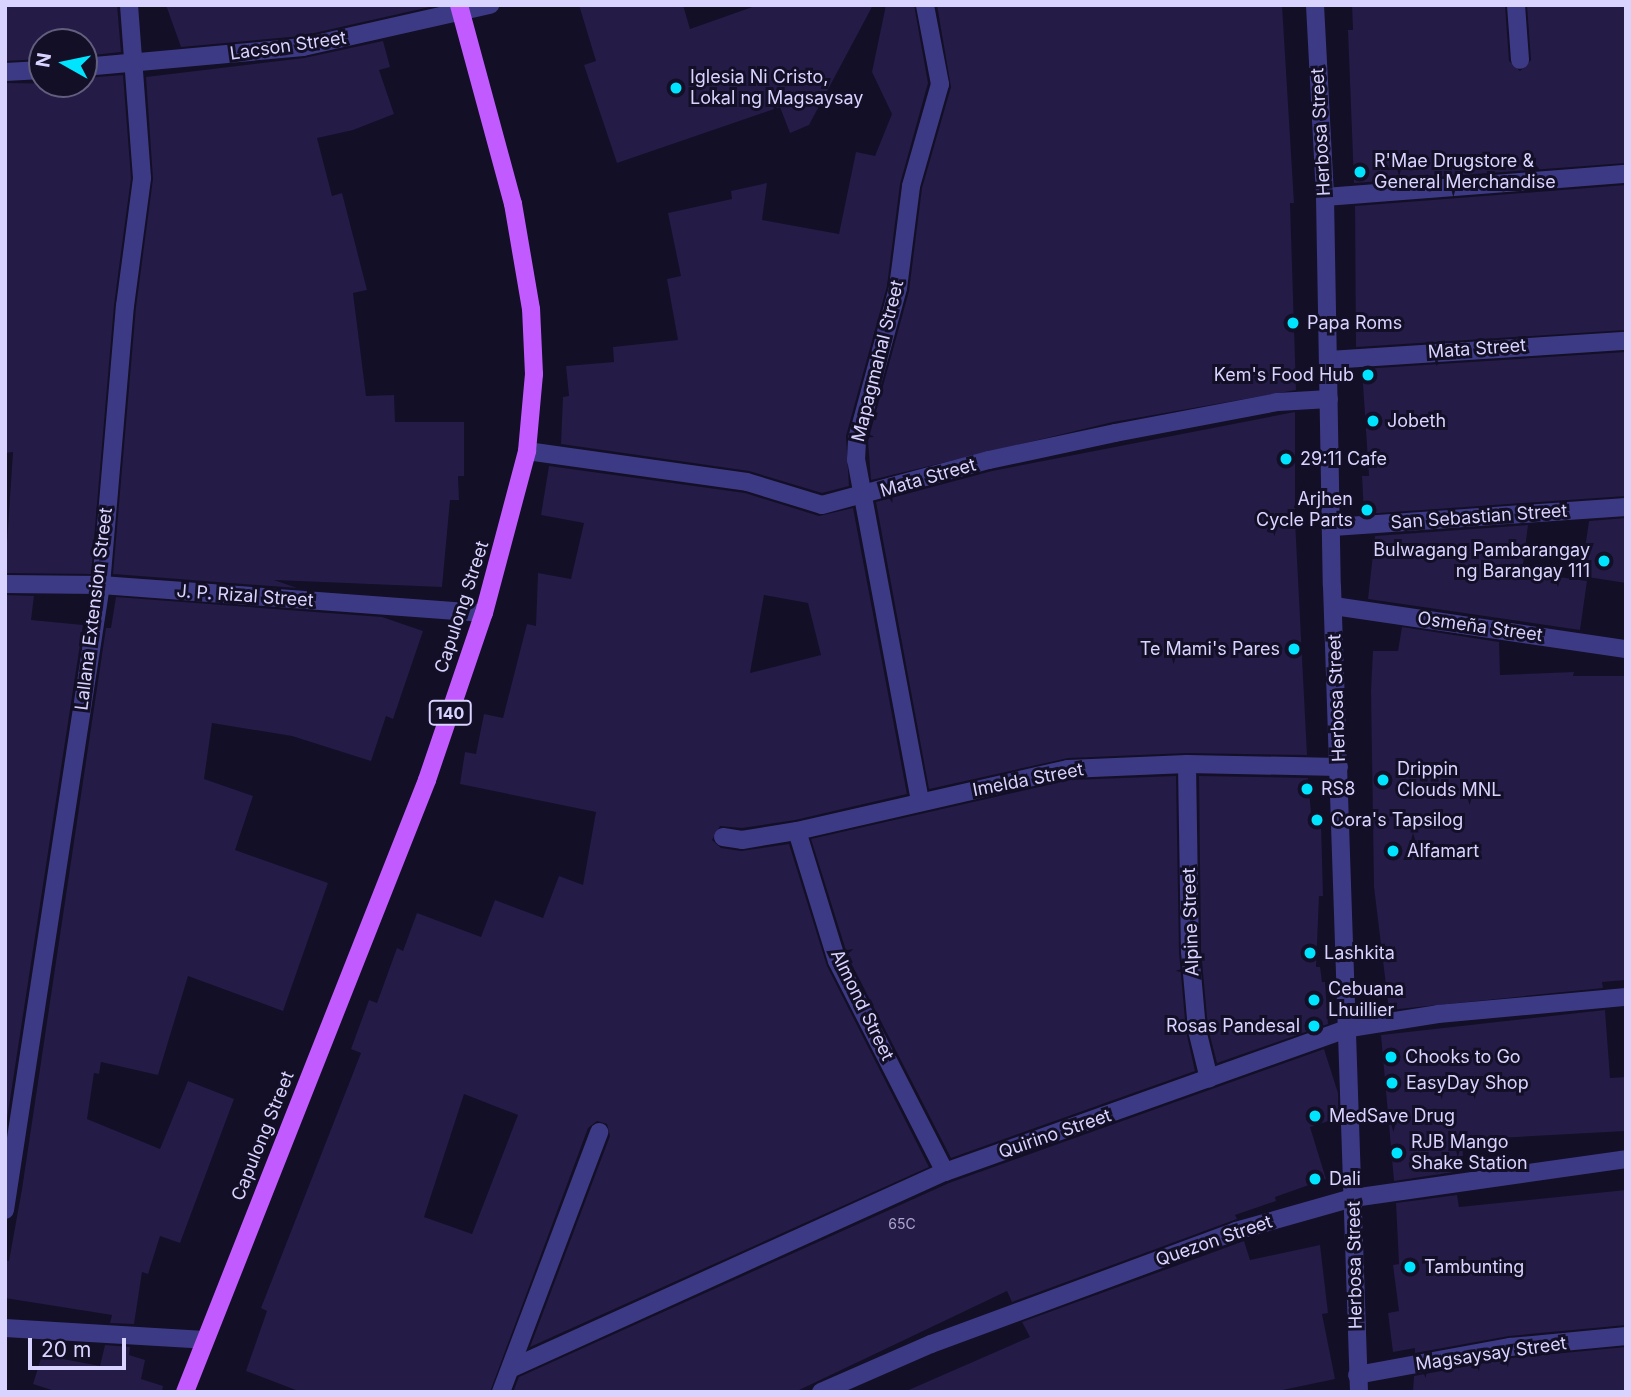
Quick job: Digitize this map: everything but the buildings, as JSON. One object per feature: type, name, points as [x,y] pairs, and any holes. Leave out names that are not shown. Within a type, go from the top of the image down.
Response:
[{"type":"main road","name":"Capulong Street","points":[[185,1392],[427,780],[484,614],[527,451],[534,374],[531,309],[513,204],[460,9]]},
{"type":"street","name":"Lallana Extension Street","points":[[5,1210],[100,585],[125,306],[142,178],[136,63],[129,5]]},
{"type":"street","name":"Lacson Street","points":[[98,66],[303,47],[460,9],[490,5]]},
{"type":"street","name":"Mapagmahal Street","points":[[920,801],[863,497],[857,439],[892,313],[911,186],[940,85],[925,5]]},
{"type":"street","name":"Herbosa Street","points":[[1315,5],[1325,197],[1334,606],[1350,1028],[1358,1384]]},
{"type":"street","points":[[1516,5],[1520,60]]},
{"type":"street","points":[[5,72],[28,71]]},
{"type":"street","points":[[1325,197],[1626,174]]},
{"type":"street","name":"Mata Street","points":[[1329,360],[1626,341]]},
{"type":"street","name":"Mata Street","points":[[527,451],[747,482],[821,505],[863,497],[989,460],[1254,406],[1329,399]]},
{"type":"street","name":"San Sebastian Street","points":[[1333,527],[1626,507]]},
{"type":"street","name":"J. P. Rizal Street","points":[[5,584],[100,585],[484,614]]},
{"type":"street","name":"Osmeña Street","points":[[1334,606],[1626,649]]},
{"type":"street","name":"Imelda Street","points":[[723,837],[741,840],[797,831],[1068,769],[1187,764],[1339,767]]},
{"type":"street","name":"Alpine Street","points":[[1187,764],[1190,951],[1197,1030],[1209,1079]]},
{"type":"street","name":"Almond Street","points":[[797,831],[837,961],[945,1172]]},
{"type":"street","name":"Quirino Street","points":[[512,1368],[945,1172],[1350,1028],[1438,1014],[1626,997]]},
{"type":"street","points":[[501,1392],[599,1132]]},
{"type":"street","name":"Quezon Street","points":[[821,1392],[931,1344],[1223,1236],[1353,1198],[1626,1159]]},
{"type":"street","points":[[5,1328],[205,1340]]},
{"type":"street","name":"Magsaysay Street","points":[[1358,1384],[1510,1347],[1626,1336]]},
{"type":"place","name":"Iglesia Ni Cristo, Lokal ng Magsaysay","points":[[676,88]]},
{"type":"place","name":"R'Mae Drugstore & General Merchandise","points":[[1360,172]]},
{"type":"place","name":"Papa Roms","points":[[1293,323]]},
{"type":"place","name":"Kem's Food Hub","points":[[1368,375]]},
{"type":"place","name":"Jobeth","points":[[1373,421]]},
{"type":"place","name":"29:11 Cafe","points":[[1286,459]]},
{"type":"place","name":"Arjhen Cycle Parts","points":[[1367,510]]},
{"type":"place","name":"Bulwagang Pambarangay ng Barangay 111","points":[[1604,561]]},
{"type":"place","name":"Te Mami's Pares","points":[[1294,649]]},
{"type":"place","name":"Drippin Clouds MNL","points":[[1383,780]]},
{"type":"place","name":"RS8","points":[[1307,789]]},
{"type":"place","name":"Cora's Tapsilog","points":[[1317,820]]},
{"type":"place","name":"Alfamart","points":[[1393,851]]},
{"type":"place","name":"Lashkita","points":[[1310,953]]},
{"type":"place","name":"Cebuana Lhuillier","points":[[1314,1000]]},
{"type":"place","name":"Rosas Pandesal","points":[[1314,1026]]},
{"type":"place","name":"Chooks to Go","points":[[1391,1057]]},
{"type":"place","name":"EasyDay Shop","points":[[1392,1083]]},
{"type":"place","name":"MedSave Drug","points":[[1315,1116]]},
{"type":"place","name":"RJB Mango Shake Station","points":[[1397,1153]]},
{"type":"place","name":"Dali","points":[[1315,1179]]},
{"type":"place","name":"Tambunting","points":[[1410,1267]]}]
